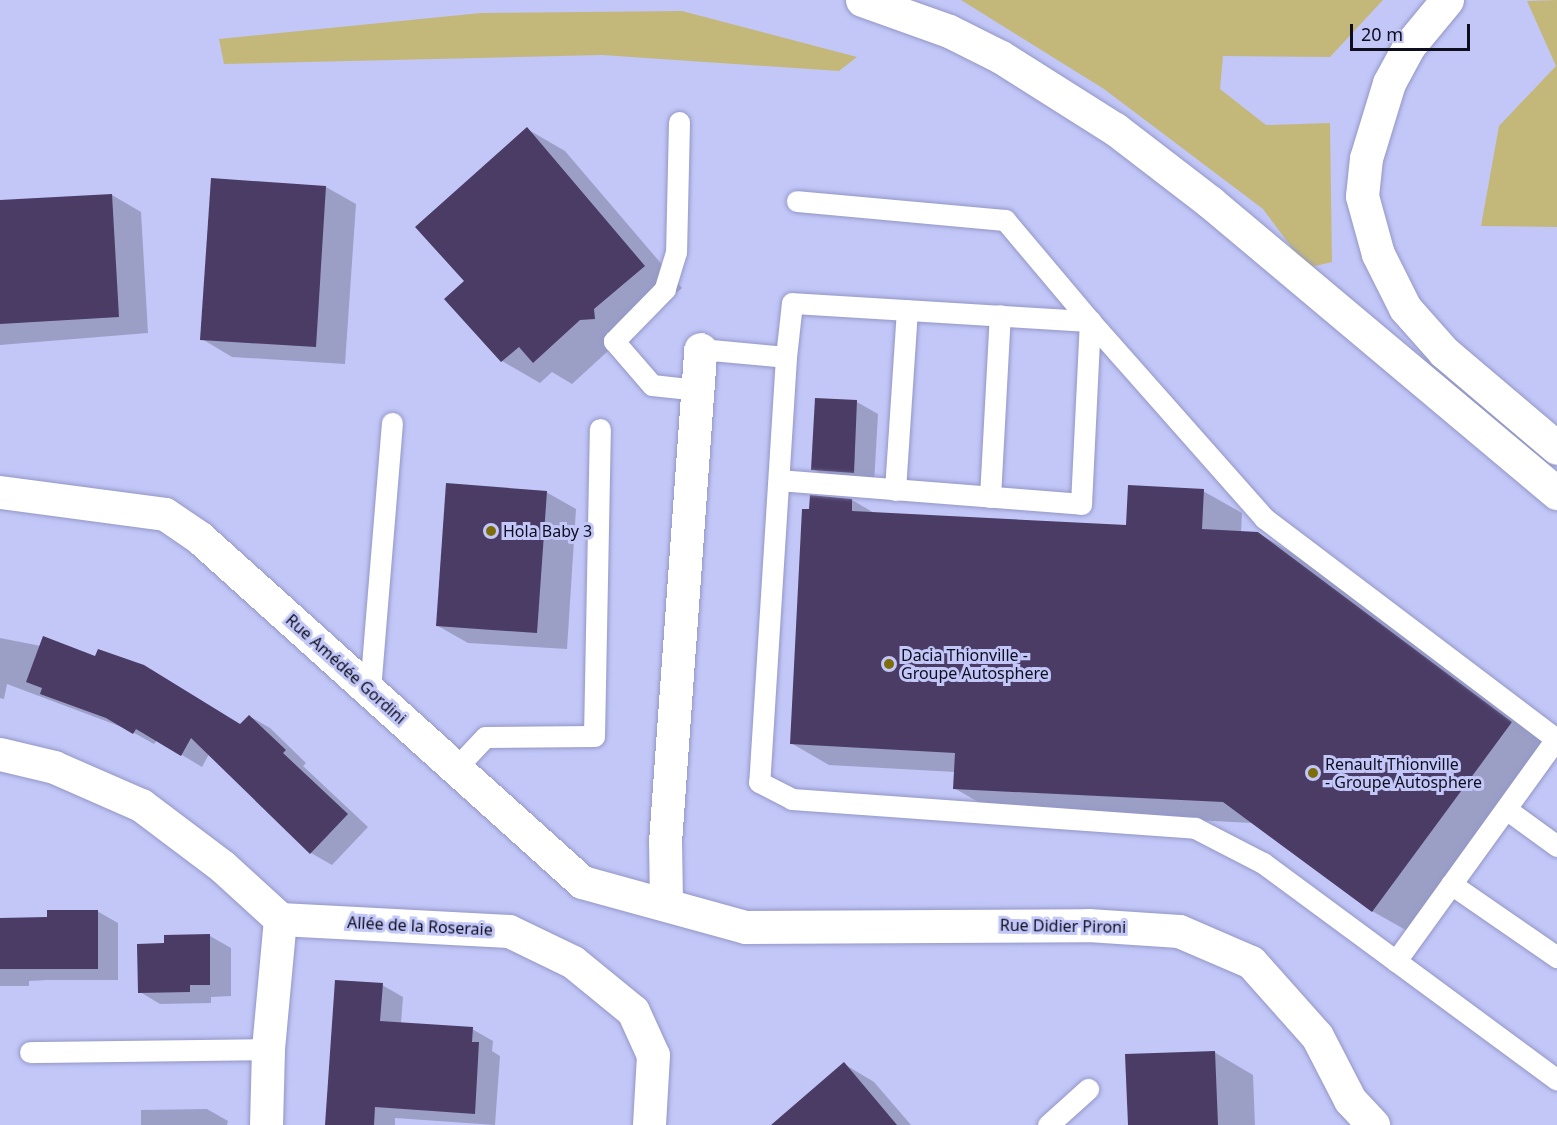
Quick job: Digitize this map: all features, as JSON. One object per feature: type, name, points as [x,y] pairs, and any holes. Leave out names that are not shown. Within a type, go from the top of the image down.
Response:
[{"type":"main road","points":[[862,0],[950,31],[1002,57],[1115,129],[1210,202],[1557,493]]},
{"type":"main road","points":[[1447,0],[1409,46],[1389,83],[1366,158],[1362,196],[1378,254],[1405,308],[1444,352],[1557,448]]},
{"type":"main road","points":[[666,903],[665,842],[700,349]]},
{"type":"main road","name":"Rue Amédée Gordini","points":[[0,492],[165,514],[200,538],[582,882],[666,903]]},
{"type":"main road","points":[[0,754],[54,767],[141,806],[222,866],[280,919],[267,1049],[266,1125]]},
{"type":"main road","name":"Rue Didier Pironi","points":[[666,903],[745,927],[1088,924],[1179,931],[1251,962],[1317,1036],[1350,1100],[1373,1125]]},
{"type":"main road","name":"Allée de la Roseraie","points":[[280,919],[509,931],[573,962],[633,1011],[653,1055],[649,1125]]},
{"type":"lane","points":[[680,122],[676,252],[665,289],[614,341],[652,385],[697,390]]},
{"type":"lane","points":[[797,201],[1005,220],[1090,321],[1264,518],[1556,739],[1396,961]]},
{"type":"lane","points":[[1090,321],[792,303],[786,357],[759,782],[792,800],[1195,828],[1263,863],[1557,1080]]},
{"type":"lane","points":[[895,490],[907,310]]},
{"type":"lane","points":[[990,497],[1000,315]]},
{"type":"lane","points":[[779,480],[1082,504],[1090,321]]},
{"type":"lane","points":[[700,349],[786,357]]},
{"type":"lane","points":[[370,690],[392,423]]},
{"type":"lane","points":[[456,768],[485,737],[594,736],[600,429]]},
{"type":"lane","points":[[1506,809],[1557,846]]},
{"type":"lane","points":[[1451,884],[1557,957]]},
{"type":"lane","points":[[30,1052],[267,1049]]},
{"type":"lane","points":[[1048,1125],[1088,1089]]},
{"type":"shaded area","points":[[961,0],[1383,0],[1330,57],[1223,56],[1220,89],[1266,125],[1330,123],[1332,262],[1307,268],[1263,209],[1104,89]]},
{"type":"shaded area","points":[[1557,0],[1557,227],[1481,226],[1499,126],[1556,66],[1527,1]]},
{"type":"shaded area","points":[[682,11],[857,57],[839,71],[602,55],[224,64],[219,39],[481,13]]},
{"type":"building","points":[[527,127],[645,266],[594,309],[595,319],[580,320],[533,363],[519,347],[501,362],[444,299],[464,281],[415,227]]},
{"type":"building","points":[[211,178],[326,186],[316,347],[200,340]]},
{"type":"building","points":[[112,194],[119,317],[0,324],[0,200]]},
{"type":"building","points":[[815,398],[857,400],[854,473],[811,470]]},
{"type":"building","points":[[446,483],[547,491],[537,633],[436,626]]},
{"type":"building","points":[[1128,485],[1204,489],[1202,529],[1258,532],[1512,722],[1372,912],[1223,802],[953,789],[955,753],[790,744],[802,509],[809,509],[810,495],[852,499],[852,511],[1126,525]]},
{"type":"building","points":[[43,636],[95,656],[98,649],[144,665],[240,724],[249,715],[286,750],[283,753],[348,814],[310,854],[191,738],[181,756],[136,729],[133,734],[106,718],[40,694],[42,688],[26,682]]},
{"type":"building","points":[[47,910],[98,910],[98,969],[0,969],[0,918],[47,917]]},
{"type":"building","points":[[210,934],[210,985],[190,985],[190,992],[138,993],[137,944],[164,943],[164,935]]},
{"type":"building","points":[[335,980],[383,983],[380,1021],[473,1027],[472,1042],[479,1042],[475,1114],[375,1107],[374,1125],[325,1125]]},
{"type":"building","points":[[1215,1051],[1218,1125],[1128,1125],[1125,1054]]},
{"type":"building","points":[[844,1062],[897,1125],[771,1125]]},
{"type":"place","name":"Hola Baby 3","points":[[491,531]]},
{"type":"place","name":"Dacia Thionville - Groupe Autosphere","points":[[889,664]]},
{"type":"place","name":"Renault Thionville - Groupe Autosphere","points":[[1313,773]]}]
